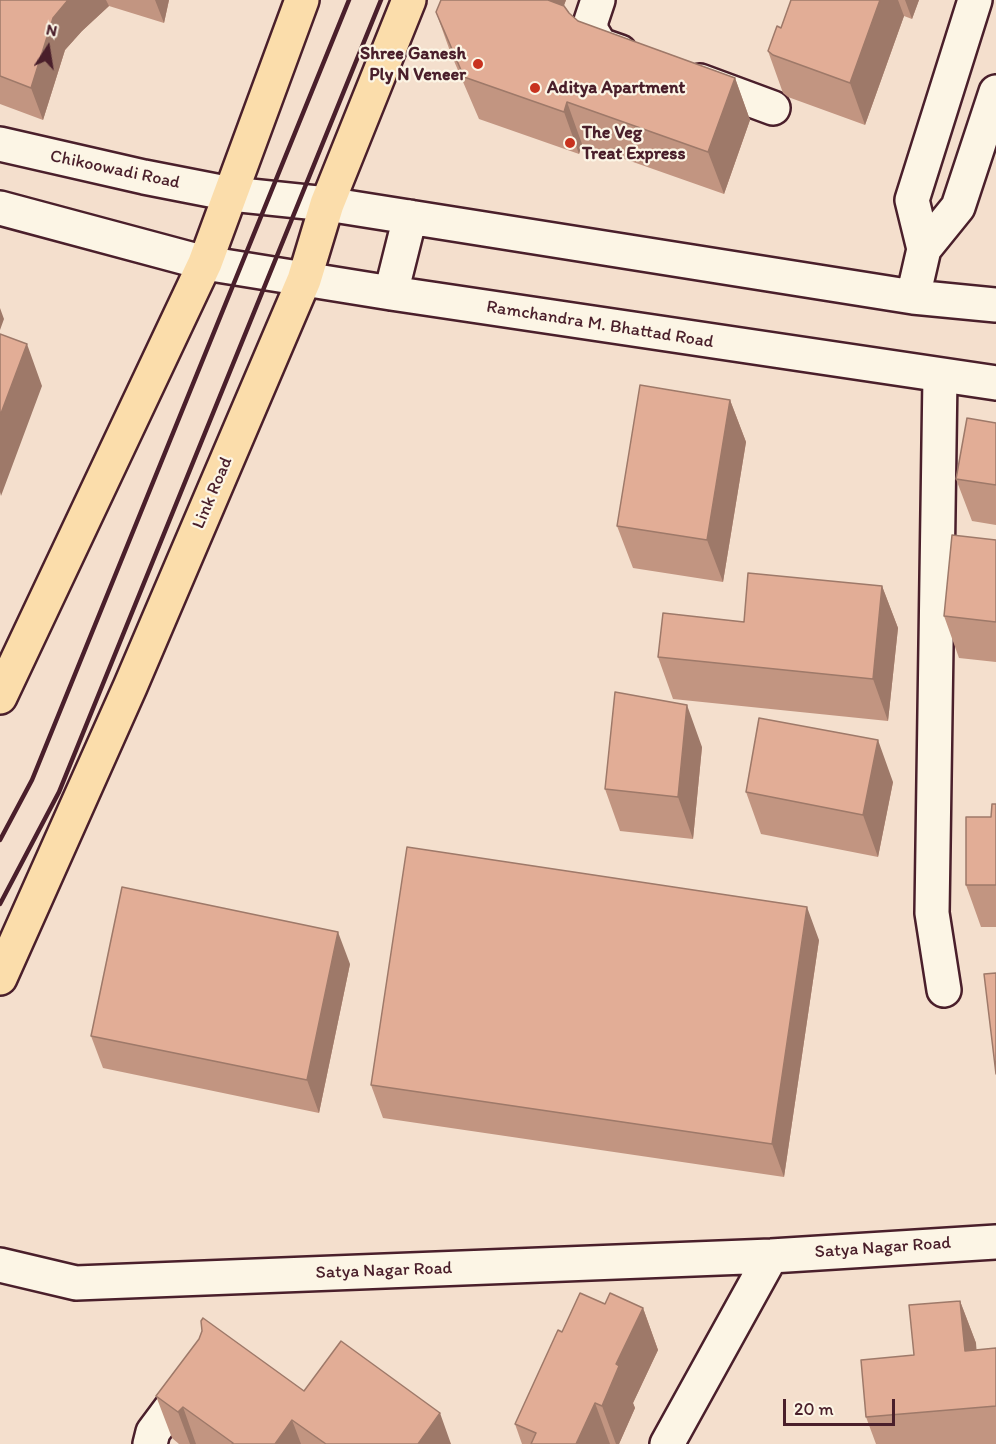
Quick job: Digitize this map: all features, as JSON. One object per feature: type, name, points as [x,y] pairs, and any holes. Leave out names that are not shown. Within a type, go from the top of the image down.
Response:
[{"type":"main road","points":[[0,697],[205,263],[302,0]]},
{"type":"main road","name":"Link Road","points":[[0,978],[130,687],[304,279],[327,204],[409,0]]},
{"type":"street","points":[[598,0],[591,21],[591,30],[600,45],[643,61]]},
{"type":"street","points":[[914,297],[924,249],[912,200],[975,0]]},
{"type":"street","points":[[676,72],[773,108]]},
{"type":"street","points":[[924,249],[958,207],[996,92]]},
{"type":"street","name":"Chikoowadi Road","points":[[0,144],[231,194]]},
{"type":"street","points":[[231,194],[327,204],[914,297],[996,305]]},
{"type":"street","points":[[0,208],[205,263]]},
{"type":"street","points":[[391,293],[410,217]]},
{"type":"street","name":"Ramchandra M. Bhattad Road","points":[[205,263],[996,383]]},
{"type":"street","points":[[940,376],[932,913],[944,990]]},
{"type":"street","name":"Satya Nagar Road","points":[[0,1265],[76,1283],[771,1256],[996,1242]]},
{"type":"street","points":[[667,1444],[771,1256]]},
{"type":"street","points":[[150,1444],[153,1432],[199,1370]]},
{"type":"building","points":[[0,0],[68,0],[53,18],[31,88],[0,76]]},
{"type":"building","name":"Aditya Apartment","points":[[441,0],[548,0],[564,6],[578,21],[735,78],[708,152],[567,102],[564,112],[464,77],[436,12]]},
{"type":"building","points":[[791,0],[880,0],[850,83],[773,55],[768,51],[777,26],[781,28]]},
{"type":"building","points":[[0,334],[27,344],[0,416]]},
{"type":"building","points":[[640,385],[730,400],[707,540],[617,526]]},
{"type":"building","points":[[967,418],[996,423],[996,485],[956,479]]},
{"type":"building","points":[[952,535],[996,540],[996,622],[944,616]]},
{"type":"building","points":[[748,573],[882,586],[873,679],[658,657],[663,613],[744,622]]},
{"type":"building","points":[[615,692],[687,705],[678,797],[605,789]]},
{"type":"building","points":[[759,718],[878,740],[863,815],[746,792]]},
{"type":"building","points":[[992,804],[996,804],[996,885],[966,885],[966,817],[991,817]]},
{"type":"building","points":[[407,847],[807,907],[772,1144],[371,1085]]},
{"type":"building","points":[[122,887],[338,932],[307,1080],[91,1036]]},
{"type":"building","points":[[996,973],[996,1074],[984,974]]},
{"type":"building","points":[[580,1293],[605,1304],[610,1293],[643,1308],[616,1364],[619,1366],[602,1406],[595,1403],[576,1444],[531,1444],[536,1433],[515,1424],[558,1330],[562,1332]]},
{"type":"building","points":[[960,1301],[965,1351],[996,1348],[996,1406],[866,1417],[861,1360],[914,1355],[909,1305]]},
{"type":"building","points":[[203,1318],[304,1391],[341,1341],[440,1413],[418,1444],[326,1444],[292,1420],[275,1444],[232,1444],[183,1407],[178,1412],[156,1396],[199,1339]]},
{"type":"railway","points":[[0,840],[32,780],[349,0]]},
{"type":"railway","points":[[0,904],[59,792],[381,0]]},
{"type":"place","name":"Shree Ganesh Ply N Veneer","points":[[478,64]]},
{"type":"place","name":"Aditya Apartment","points":[[535,88]]},
{"type":"place","name":"The Veg Treat Express","points":[[570,143]]}]
